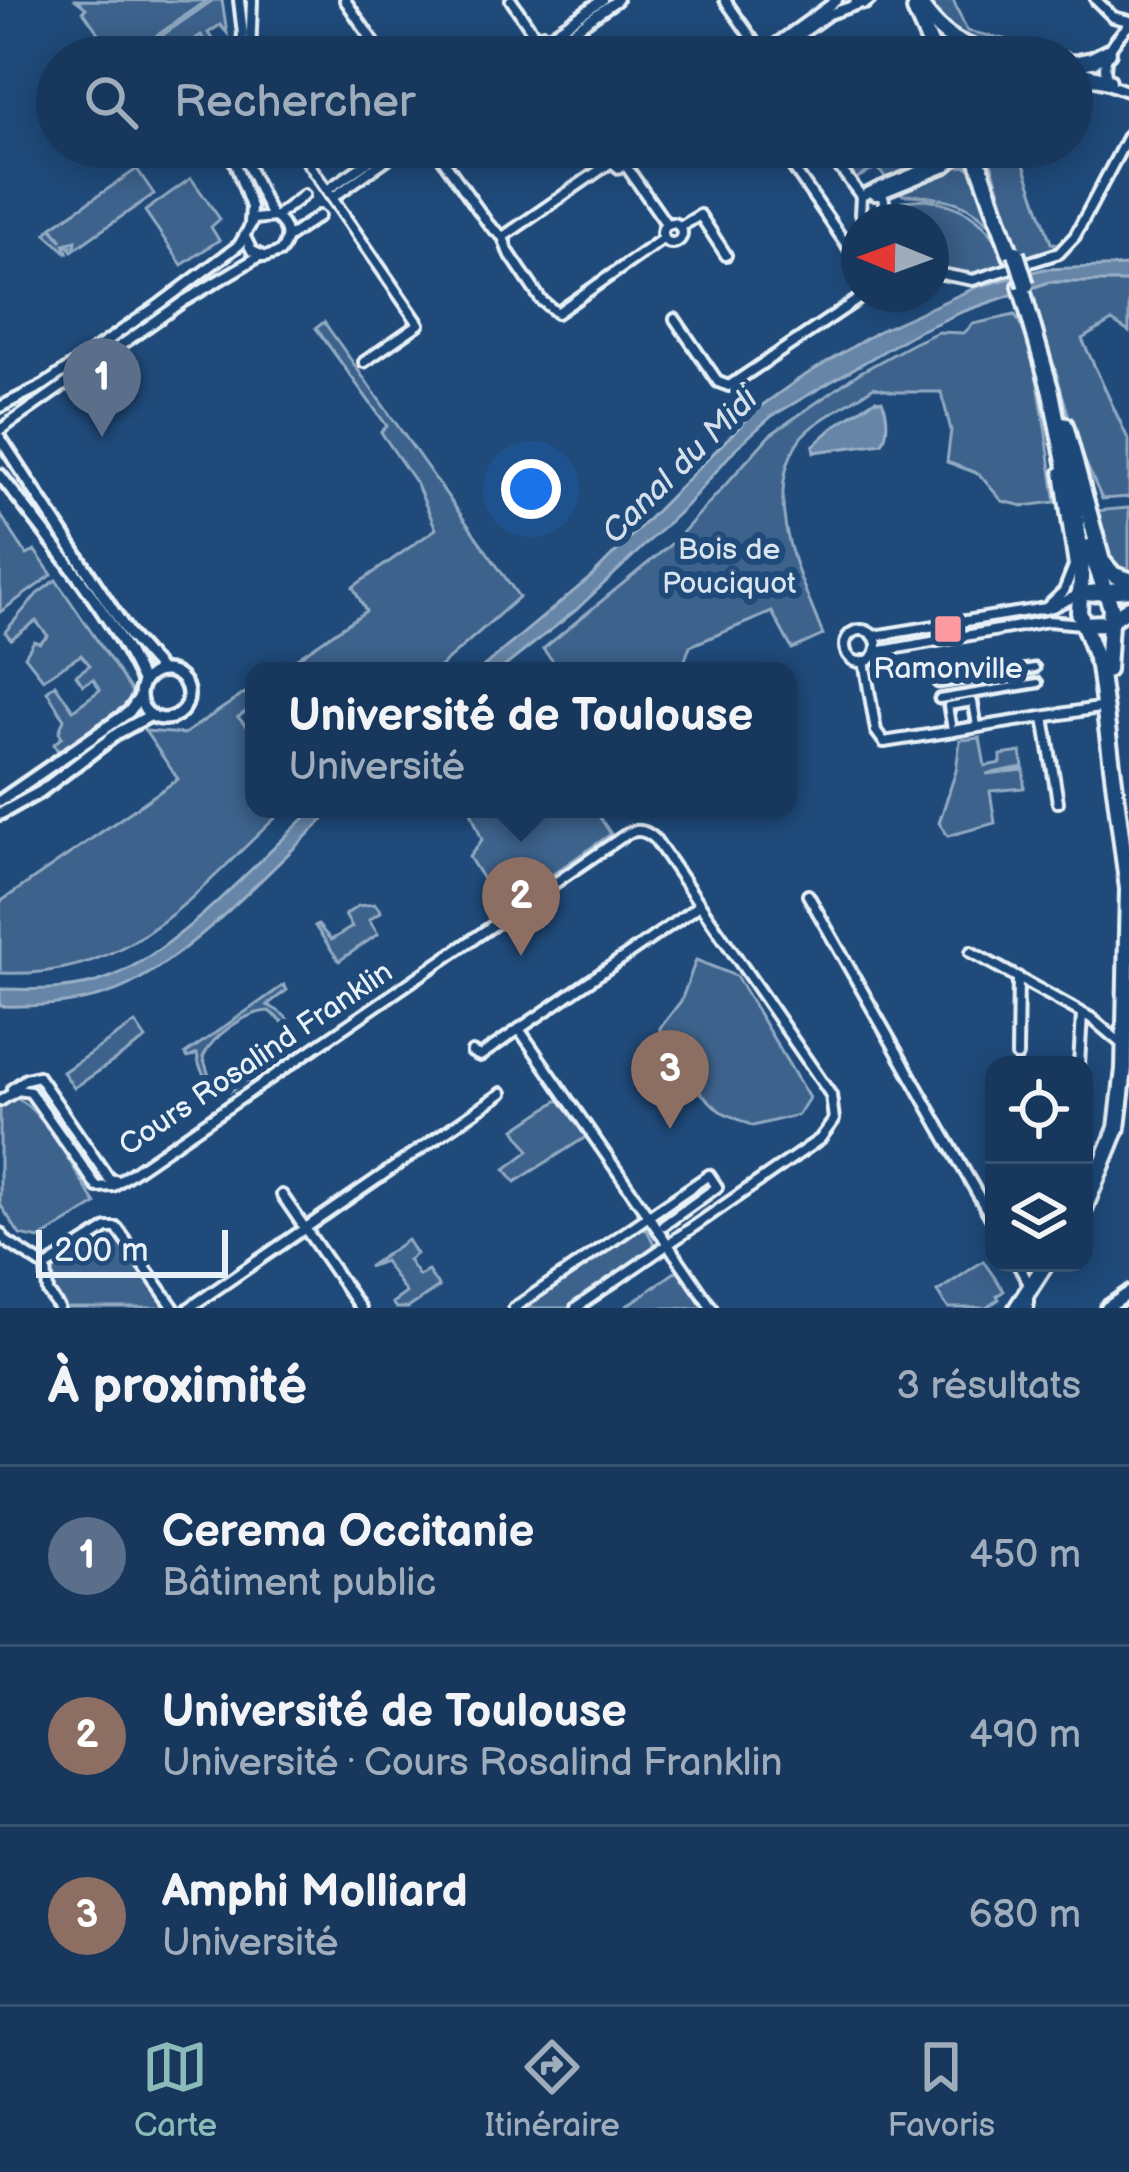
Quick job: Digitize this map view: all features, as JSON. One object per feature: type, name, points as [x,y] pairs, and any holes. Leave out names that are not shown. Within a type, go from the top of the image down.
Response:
[{"type":"main road","points":[[915,0],[930,36]]},
{"type":"main road","points":[[915,0],[947,36]]},
{"type":"main road","points":[[1093,60],[1108,52]]},
{"type":"main road","points":[[1093,76],[1108,81]]},
{"type":"main road","points":[[868,194],[935,168]]},
{"type":"main road","points":[[975,168],[998,215]]},
{"type":"main road","points":[[981,168],[1014,254]]},
{"type":"main road","points":[[985,168],[1102,561],[1114,575],[1129,580]]},
{"type":"main road","points":[[890,204],[902,182]]},
{"type":"main road","points":[[1032,314],[1081,548],[1083,625],[1097,655],[1128,889],[1127,1050],[1118,1128],[1093,1188]]},
{"type":"main road","points":[[1063,420],[1092,562],[1106,591],[1111,620],[1106,661],[1129,848]]},
{"type":"main road","points":[[1079,594],[1129,590]]},
{"type":"main road","points":[[1083,625],[1111,620],[1129,608]]},
{"type":"main road","points":[[1093,1201],[1119,1147],[1129,1107]]},
{"type":"main road","points":[[1023,1307],[1043,1272]]},
{"type":"main road","points":[[1023,1307],[1045,1272]]},
{"type":"main road","points":[[1106,1308],[1129,1293]]},
{"type":"street","points":[[239,0],[243,36]]},
{"type":"street","points":[[251,36],[252,0]]},
{"type":"street","points":[[345,0],[370,36]]},
{"type":"street","points":[[511,0],[535,36]]},
{"type":"street","points":[[557,36],[602,0]]},
{"type":"street","points":[[558,36],[617,0]]},
{"type":"street","points":[[725,0],[743,36]]},
{"type":"street","points":[[793,36],[837,0]]},
{"type":"street","points":[[797,36],[829,14],[870,0]]},
{"type":"street","points":[[1096,0],[1129,23],[1104,64],[1114,88],[1128,90]]},
{"type":"street","points":[[1113,16],[1118,36]]},
{"type":"street","points":[[949,275],[974,280],[1059,253],[1075,236],[1129,134]]},
{"type":"street","points":[[0,407],[22,399],[96,350],[245,237],[251,208],[237,168]]},
{"type":"street","points":[[249,168],[287,238]]},
{"type":"street","points":[[309,168],[418,324],[364,362]]},
{"type":"street","points":[[0,814],[40,792],[118,733],[151,715],[173,718],[188,700],[183,680],[175,673],[160,671],[130,636],[0,434],[184,301],[260,256],[280,252],[287,238],[365,168]]},
{"type":"street","points":[[327,200],[373,168]]},
{"type":"street","points":[[449,168],[503,237],[544,303],[557,313],[664,238],[667,225]]},
{"type":"street","points":[[503,237],[603,168]]},
{"type":"street","points":[[627,168],[667,225],[680,227],[700,215],[726,255]]},
{"type":"street","points":[[794,168],[841,236]]},
{"type":"street","points":[[844,168],[868,194],[884,197],[884,204]]},
{"type":"street","points":[[250,223],[273,217],[308,192],[327,200]]},
{"type":"street","points":[[864,204],[868,194]]},
{"type":"street","points":[[664,238],[678,241],[680,227]]},
{"type":"street","points":[[245,237],[249,248],[260,256]]},
{"type":"street","points":[[675,320],[718,382],[729,386],[841,311]]},
{"type":"street","points":[[1043,362],[1074,558],[1067,586],[1045,609]]},
{"type":"street","points":[[0,475],[106,621],[143,683]]},
{"type":"street","points":[[1079,594],[1045,609],[874,636],[860,630],[847,638],[847,653],[864,661],[875,652],[1048,621],[1083,625]]},
{"type":"street","points":[[874,636],[875,652]]},
{"type":"street","points":[[864,661],[875,730],[884,742],[1105,707]]},
{"type":"street","points":[[938,683],[1036,668]]},
{"type":"street","points":[[0,801],[129,712],[143,683],[160,671]]},
{"type":"street","points":[[939,699],[1038,683]]},
{"type":"street","points":[[140,697],[151,715]]},
{"type":"street","points":[[974,701],[977,726],[952,730],[948,706],[974,701]]},
{"type":"street","points":[[1044,717],[1058,802]]},
{"type":"street","name":"Cours Rosalind Franklin","points":[[0,1100],[18,1090],[31,1092],[97,1187],[108,1189],[634,830],[654,836],[700,905]]},
{"type":"street","points":[[808,895],[985,1206]]},
{"type":"street","points":[[472,1052],[480,1056],[700,905],[831,1095],[835,1111],[825,1136],[576,1308]]},
{"type":"street","points":[[971,952],[1082,1014],[1127,1050]]},
{"type":"street","points":[[1017,1056],[1018,977]]},
{"type":"street","points":[[1080,1056],[1082,1014]]},
{"type":"street","points":[[519,1029],[712,1308]]},
{"type":"street","name":"Cours Rosalind Franklin","points":[[0,1100],[26,1079],[38,1076],[109,1179],[120,1181]]},
{"type":"street","points":[[189,1308],[502,1093]]},
{"type":"street","points":[[514,1308],[709,1175],[717,1187],[664,1226]]},
{"type":"street","points":[[282,1196],[360,1308]]},
{"type":"street","points":[[46,1268],[107,1228],[117,1228],[174,1308]]},
{"type":"street","points":[[0,1233],[46,1268]]},
{"type":"street","points":[[46,1268],[48,1292],[59,1308]]},
{"type":"street","points":[[1022,1272],[1030,1288]]},
{"type":"green space","points":[[76,0],[208,0],[156,36],[100,36],[83,11],[86,8]]},
{"type":"green space","points":[[213,0],[222,0],[227,33],[220,25],[210,36],[161,36]]},
{"type":"green space","points":[[925,0],[953,0],[967,31],[990,36],[959,36],[944,28]]},
{"type":"green space","points":[[846,168],[876,168],[855,179]]},
{"type":"green space","points":[[876,168],[921,168],[892,183]]},
{"type":"green space","points":[[950,168],[968,168],[976,174],[999,236],[969,208],[945,199],[903,195],[898,190]]},
{"type":"green space","points":[[993,168],[1025,168],[1051,243],[1062,244],[1022,262]]},
{"type":"green space","points":[[137,169],[154,194],[72,251],[68,246],[75,246],[76,241],[64,244],[68,254],[46,234],[51,228],[62,241],[52,227]]},
{"type":"green space","points":[[191,178],[220,219],[211,227],[219,240],[182,265],[145,211]]},
{"type":"green space","points":[[926,199],[944,204],[901,204]]},
{"type":"green space","points":[[949,206],[977,220],[1002,252],[1007,266],[979,276],[949,271]]},
{"type":"green space","points":[[1049,282],[1129,282],[1129,332],[1112,321],[1082,339],[1129,441],[1129,497],[1102,499],[1076,441],[1031,288]]},
{"type":"green space","name":"Bois de Pouciquot","points":[[1015,315],[1023,330],[1036,377],[1056,502],[1023,506],[1002,501],[979,474],[947,462],[951,430],[941,392],[874,387],[805,433],[788,463],[783,488],[788,539],[823,635],[792,649],[772,612],[690,646],[684,662],[554,662],[543,649],[675,541],[770,435],[859,373],[912,344],[938,332],[964,333],[973,324]]},
{"type":"green space","points":[[324,322],[519,597],[445,662],[291,662],[366,611],[353,587],[436,529],[417,485],[381,432],[387,426],[316,328]]},
{"type":"green space","points":[[1129,508],[1129,576],[1108,557],[1094,511]]},
{"type":"green space","points":[[0,514],[27,555],[35,551],[52,575],[0,612]]},
{"type":"green space","points":[[56,580],[132,692],[126,706],[58,751],[54,744],[62,737],[64,719],[47,691],[55,684],[73,710],[100,690],[93,679],[83,685],[76,675],[90,665],[81,655],[43,679],[25,656],[34,641],[40,643],[48,636],[36,621],[11,639],[5,632],[37,594]]},
{"type":"green space","points":[[245,693],[245,712],[238,717],[245,725],[245,818],[276,818],[190,899],[125,946],[88,962],[47,971],[0,973],[0,902],[178,779],[145,731],[184,734]]},
{"type":"green space","points":[[980,738],[985,766],[1001,763],[1001,755],[1021,752],[1023,767],[986,774],[1024,770],[1024,788],[990,791],[995,823],[948,836],[939,823],[956,771],[960,740]]},
{"type":"green space","points":[[473,818],[600,818],[611,834],[502,909],[469,857],[482,840]]},
{"type":"green space","points":[[375,904],[381,912],[369,920],[378,934],[339,961],[315,926],[331,940],[352,927],[345,915],[358,906]]},
{"type":"green space","points":[[696,960],[736,976],[809,1098],[798,1115],[753,1126],[720,1111],[660,1054],[660,1028],[681,1001]]},
{"type":"green space","points":[[284,985],[287,990],[267,1005],[285,1016],[292,1028],[290,1040],[270,1064],[256,1074],[229,1092],[204,1074],[197,1054],[188,1058],[185,1054]],"holes":[[[269,1011],[285,1024],[282,1049],[242,1077],[226,1083],[209,1076],[203,1057],[231,1026]]]},
{"type":"green space","points":[[135,1023],[146,1039],[74,1088],[63,1072]]},
{"type":"green space","points":[[16,1098],[49,1130],[96,1204],[39,1239],[20,1235],[0,1204],[0,1107]]},
{"type":"green space","points":[[557,1101],[567,1101],[589,1135],[515,1182],[505,1169],[529,1151],[515,1129]]},
{"type":"green space","points":[[635,1229],[647,1230],[656,1248],[569,1308],[520,1308]]},
{"type":"green space","points":[[108,1231],[115,1231],[171,1308],[66,1308],[49,1283],[49,1272]]},
{"type":"green space","points":[[407,1240],[416,1254],[408,1260],[419,1276],[428,1271],[439,1287],[408,1308],[396,1308],[392,1303],[406,1293],[384,1261],[368,1267]]},
{"type":"green space","points":[[983,1261],[985,1272],[991,1272],[1004,1291],[986,1308],[948,1308],[937,1292]]},
{"type":"green space","points":[[675,1272],[704,1308],[624,1308]]},
{"type":"shaded area","points":[[1129,266],[1129,282],[1049,282],[962,312],[915,333],[772,416],[576,610],[510,662],[489,662],[591,577],[757,409],[877,332],[921,312],[949,312],[949,300],[1044,269]]},
{"type":"shaded area","points":[[875,400],[882,401],[886,416],[882,443],[814,452],[813,446],[836,425]]},
{"type":"shaded area","points":[[305,818],[326,818],[209,928],[129,985],[82,1000],[0,1006],[0,989],[84,985],[111,977],[164,946]]},
{"type":"place","name":"Cerema Occitanie","points":[[102,437]]},
{"type":"place","name":"Ramonville","points":[[948,629]]},
{"type":"place","name":"Université de Toulouse","points":[[521,956]]},
{"type":"place","name":"Amphi Molliard","points":[[670,1129]]},
{"type":"water label","name":"Canal du Midi","points":[[680,466]]}]
